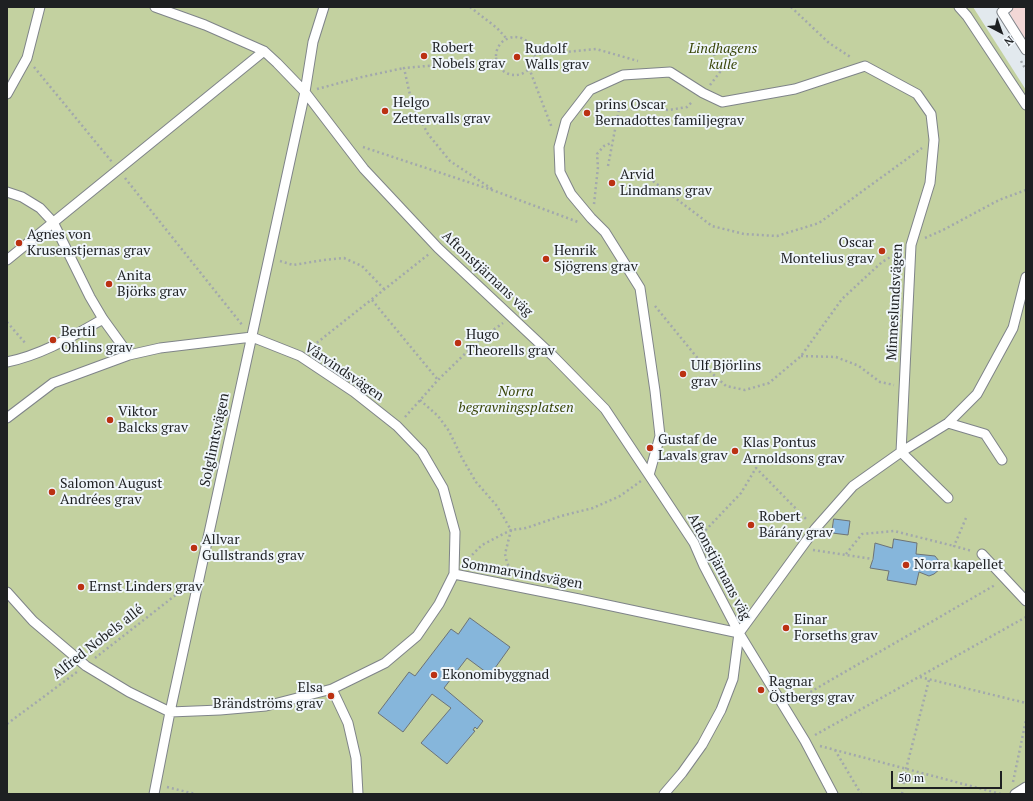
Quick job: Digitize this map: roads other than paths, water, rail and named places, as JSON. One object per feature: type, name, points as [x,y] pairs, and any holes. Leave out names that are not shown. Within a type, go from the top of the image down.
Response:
[{"type":"lane","points":[[7,94],[27,58],[40,7]]},
{"type":"lane","name":"Aftonstjärnans väg","points":[[155,7],[205,25],[264,51],[305,92],[364,168],[438,248],[553,356],[605,409],[694,543],[704,566],[739,633],[804,741],[833,794]]},
{"type":"lane","name":"Solglimtsvägen","points":[[155,789],[170,712],[305,92],[313,42],[324,7]]},
{"type":"lane","points":[[959,7],[967,16],[1026,105]]},
{"type":"lane","points":[[1008,7],[1002,12],[1026,50]]},
{"type":"lane","points":[[7,260],[264,51]]},
{"type":"lane","name":"Minneslundsvägen","points":[[649,475],[660,436],[640,288],[605,232],[587,221],[560,172],[559,147],[566,121],[590,90],[623,75],[670,72],[722,102],[795,89],[865,66],[917,94],[931,114],[934,140],[930,183],[911,245],[901,452]]},
{"type":"lane","points":[[7,192],[22,197],[40,208],[53,222],[90,297],[103,319],[129,355]]},
{"type":"lane","points":[[664,794],[682,773],[702,745],[721,710],[732,679],[739,633],[815,529],[853,486],[901,452],[948,423],[977,394],[1013,328],[1026,277]]},
{"type":"lane","points":[[7,362],[34,354],[60,343],[103,319]]},
{"type":"lane","name":"Vårvindsvägen","points":[[7,418],[53,383],[129,355],[160,348],[252,337],[300,356],[354,392],[397,426],[422,452],[443,488],[455,532],[454,574]]},
{"type":"lane","points":[[948,423],[985,434],[1002,460]]},
{"type":"lane","points":[[901,452],[948,498]]},
{"type":"lane","points":[[982,554],[1026,601]]},
{"type":"lane","name":"Sommarvindsvägen","points":[[7,592],[33,621],[86,666],[129,692],[170,712],[266,706],[332,689],[385,663],[417,636],[438,604],[454,574],[739,633]]},
{"type":"lane","points":[[332,689],[348,723],[356,758],[358,794]]},
{"type":"lane","points":[[1014,790],[1026,787]]},
{"type":"place","name":"Robert Nobels grav","points":[[424,56]]},
{"type":"place","name":"Rudolf Walls grav","points":[[517,57]]},
{"type":"place","name":"Helgo Zettervalls grav","points":[[385,111]]},
{"type":"place","name":"prins Oscar Bernadottes familjegrav","points":[[587,113]]},
{"type":"place","name":"Arvid Lindmans grav","points":[[612,183]]},
{"type":"place","name":"Agnes von Krusenstjernas grav","points":[[19,243]]},
{"type":"place","name":"Oscar Montelius grav","points":[[882,251]]},
{"type":"place","name":"Henrik Sjögrens grav","points":[[546,259]]},
{"type":"place","name":"Anita Björks grav","points":[[109,284]]},
{"type":"place","name":"Bertil Ohlins grav","points":[[53,340]]},
{"type":"place","name":"Hugo Theorells grav","points":[[458,343]]},
{"type":"place","name":"Ulf Björlins grav","points":[[683,374]]},
{"type":"place","name":"Viktor Balcks grav","points":[[110,420]]},
{"type":"place","name":"Gustaf de Lavals grav","points":[[650,448]]},
{"type":"place","name":"Klas Pontus Arnoldsons grav","points":[[735,451]]},
{"type":"place","name":"Salomon August Andrées grav","points":[[52,492]]},
{"type":"place","name":"Robert Bárány grav","points":[[751,525]]},
{"type":"place","name":"Allvar Gullstrands grav","points":[[194,548]]},
{"type":"place","name":"Norra kapellet","points":[[906,565]]},
{"type":"place","name":"Ernst Linders grav","points":[[81,587]]},
{"type":"place","name":"Einar Forseths grav","points":[[786,628]]},
{"type":"place","name":"Ekonomibyggnad","points":[[434,675]]},
{"type":"place","name":"Ragnar Östbergs grav","points":[[761,690]]},
{"type":"place","name":"Elsa Brändströms grav","points":[[331,696]]},
{"type":"park label","name":"Lindhagens kulle","points":[[723,58]]},
{"type":"park label","name":"Norra begravningsplatsen","points":[[516,400]]}]
